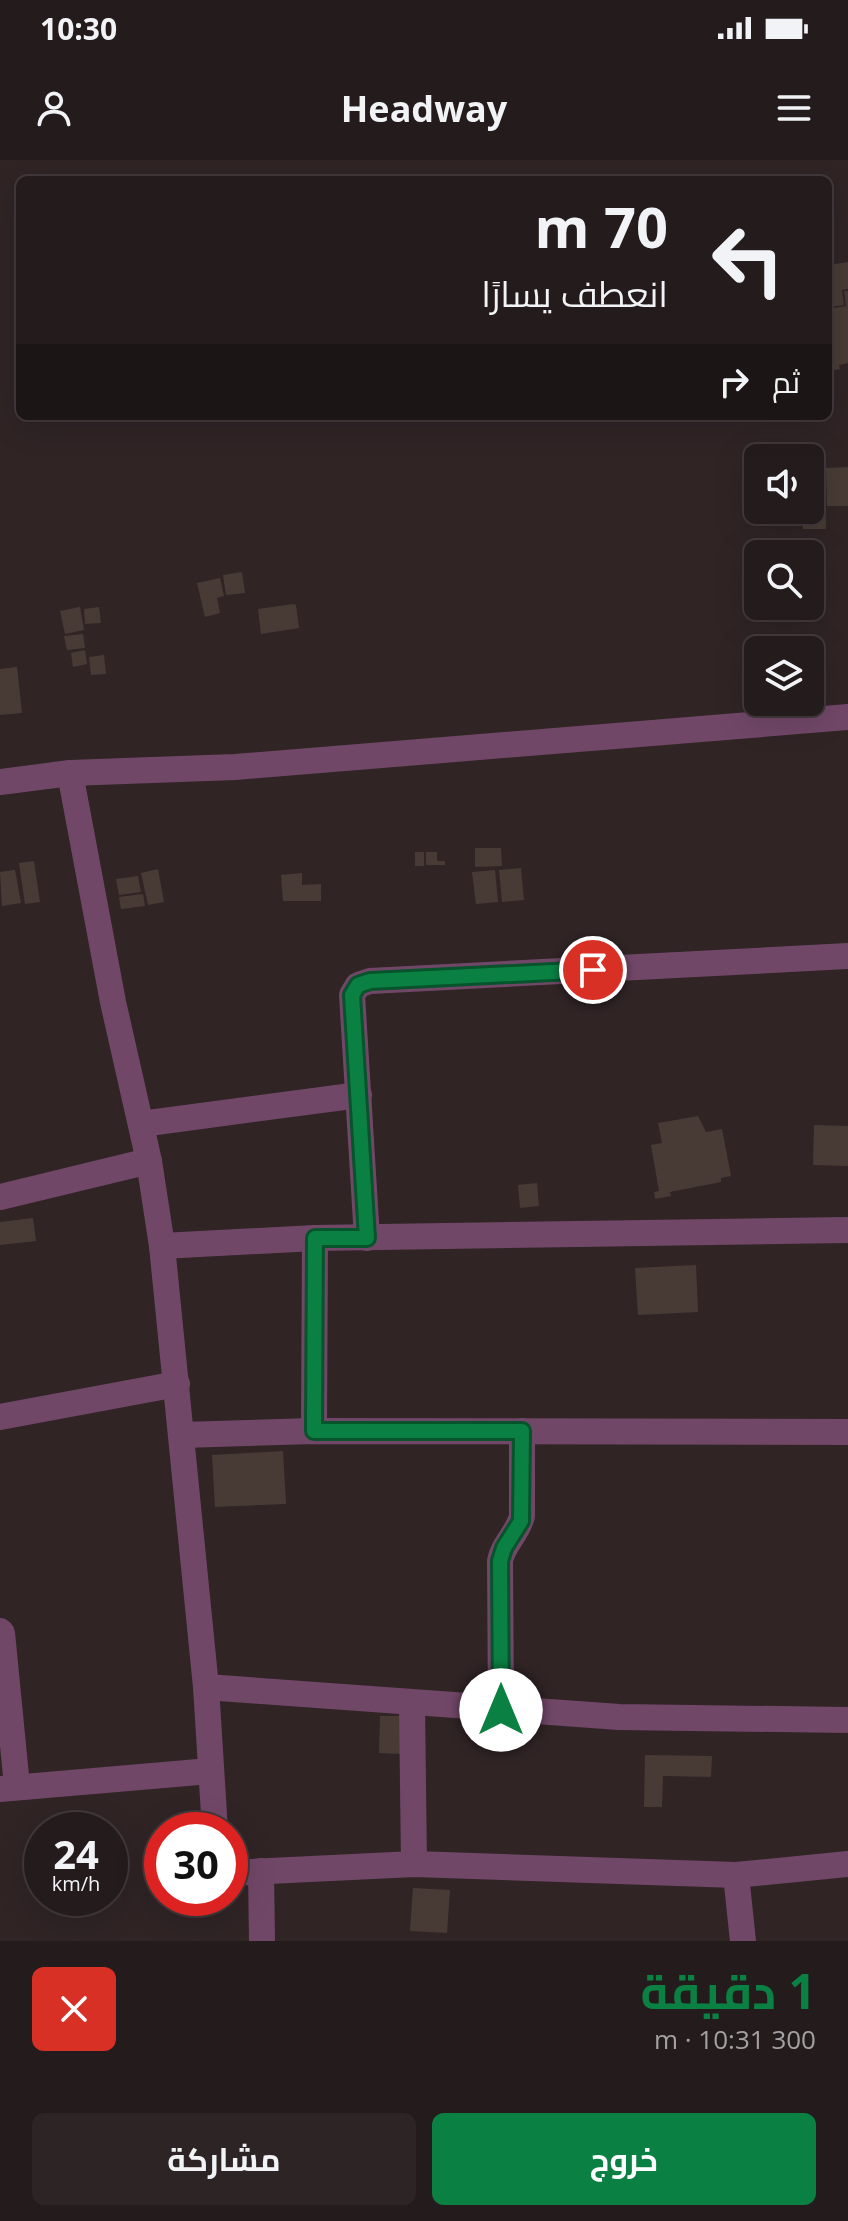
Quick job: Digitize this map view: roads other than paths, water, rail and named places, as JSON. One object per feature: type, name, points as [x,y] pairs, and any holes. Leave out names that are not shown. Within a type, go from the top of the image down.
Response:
[{"type":"street","points":[[0,782],[70,773],[235,767],[848,717]]},
{"type":"street","points":[[70,773],[113,1002],[149,1161],[162,1246],[206,1687],[213,1812]]},
{"type":"street","points":[[367,1238],[352,995],[358,985],[370,981],[848,956]]},
{"type":"street","points":[[141,1124],[359,1095]]},
{"type":"street","points":[[0,1197],[149,1161]]},
{"type":"street","points":[[162,1246],[315,1238],[848,1230]]},
{"type":"street","points":[[314,1431],[315,1238]]},
{"type":"street","points":[[0,1417],[177,1384]]},
{"type":"street","points":[[182,1435],[314,1431],[848,1432]]},
{"type":"street","points":[[501,1710],[500,1561],[504,1548],[521,1521],[522,1431]]},
{"type":"street","points":[[0,1631],[9,1787],[210,1771]]},
{"type":"street","points":[[206,1687],[619,1717],[848,1720]]},
{"type":"street","points":[[412,1704],[414,1864]]},
{"type":"street","points":[[248,1872],[414,1864],[736,1875],[848,1864]]},
{"type":"street","points":[[261,1871],[262,1941]]},
{"type":"street","points":[[736,1875],[743,1941]]}]
